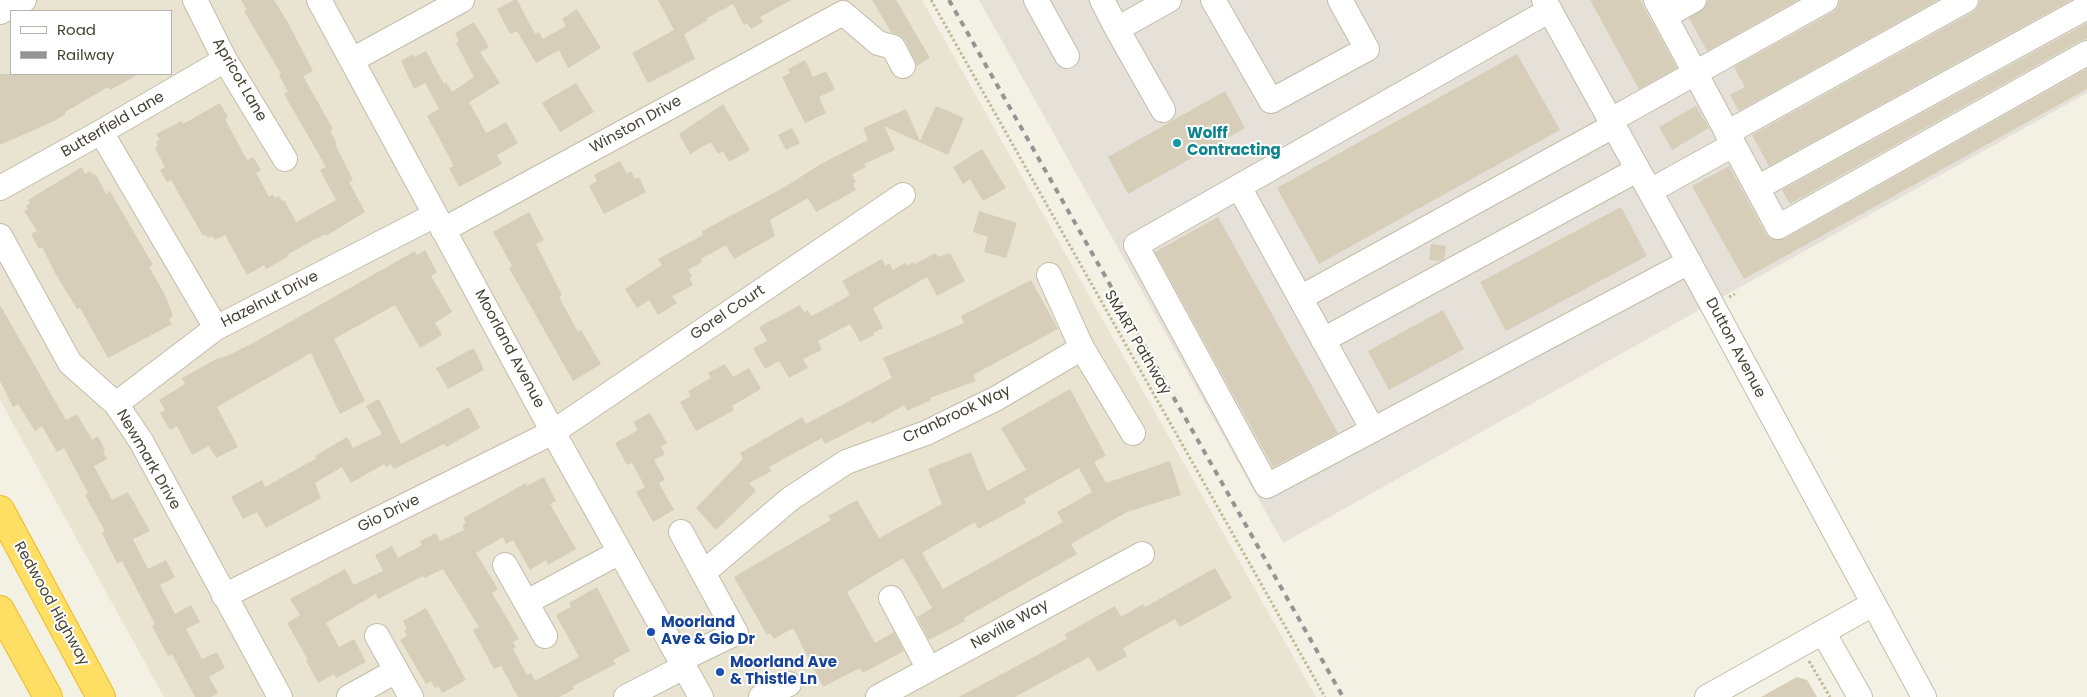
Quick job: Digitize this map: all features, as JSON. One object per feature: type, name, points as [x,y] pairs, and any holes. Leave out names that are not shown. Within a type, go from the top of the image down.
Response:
[{"type":"highway","name":"Redwood Highway","points":[[0,510],[102,697]]},
{"type":"highway","points":[[0,610],[48,697]]},
{"type":"street","points":[[0,12],[24,0]]},
{"type":"street","name":"Apricot Lane","points":[[195,0],[225,60],[284,159]]},
{"type":"street","name":"Moorland Avenue","points":[[319,0],[553,432],[701,697]]},
{"type":"street","points":[[352,60],[462,0]]},
{"type":"street","points":[[1036,0],[1067,56]]},
{"type":"street","points":[[1102,0],[1163,110]]},
{"type":"street","points":[[1118,28],[1169,0]]},
{"type":"street","points":[[1213,0],[1271,101],[1367,49],[1340,0]]},
{"type":"street","points":[[1694,0],[1660,8],[1778,227],[2087,53]]},
{"type":"street","points":[[1300,298],[1612,123],[1826,0]]},
{"type":"street","points":[[1650,191],[1730,139],[1966,0]]},
{"type":"street","points":[[1547,5],[1239,187],[1136,245],[1263,478],[1268,486],[1689,262]]},
{"type":"street","name":"Dutton Avenue","points":[[1547,5],[1689,262],[1924,697]]},
{"type":"street","points":[[1757,188],[2087,7]]},
{"type":"street","name":"Winston Drive","points":[[439,222],[843,13],[878,43],[893,47],[902,66]]},
{"type":"street","name":"Butterfield Lane","points":[[0,188],[225,60]]},
{"type":"street","points":[[101,132],[216,328]]},
{"type":"street","points":[[1323,340],[1637,170]]},
{"type":"street","points":[[1239,187],[1373,430]]},
{"type":"street","name":"Gorel Court","points":[[553,432],[903,195]]},
{"type":"street","name":"Hazelnut Drive","points":[[116,404],[216,328],[439,222]]},
{"type":"street","name":"Newmark Drive","points":[[0,236],[70,363],[116,404],[141,441],[280,697]]},
{"type":"street","points":[[1049,275],[1082,348],[1132,433]]},
{"type":"street","name":"Cranbrook Way","points":[[703,573],[790,499],[846,462],[926,433],[997,398],[1082,348]]},
{"type":"street","name":"Gio Drive","points":[[224,596],[553,432]]},
{"type":"street","points":[[626,697],[736,633],[681,532]]},
{"type":"street","points":[[527,602],[620,552]]},
{"type":"street","name":"Neville Way","points":[[878,697],[1142,554]]},
{"type":"street","points":[[505,565],[545,636]]},
{"type":"street","points":[[891,598],[929,669]]},
{"type":"street","points":[[1712,696],[1873,604]]},
{"type":"street","points":[[1823,632],[1860,697]]},
{"type":"street","points":[[377,636],[410,697]]},
{"type":"street","points":[[349,697],[396,671]]},
{"type":"street","points":[[762,697],[789,684]]},
{"type":"path","name":"SMART Pathway","points":[[931,0],[1325,697]]},
{"type":"path","points":[[1799,645],[1830,697]]},
{"type":"shaded area","points":[[0,0],[922,0],[1316,697],[164,697],[0,400]]},
{"type":"shaded area","points":[[979,0],[2087,0],[2087,93],[1283,543]]},
{"type":"building","points":[[241,0],[274,0],[287,21],[313,71],[303,76],[333,129],[330,131],[337,144],[335,144],[353,180],[349,182],[365,212],[326,236],[325,234],[288,254],[289,256],[266,269],[264,265],[247,275],[225,235],[215,240],[212,236],[208,238],[206,235],[203,236],[171,180],[167,182],[160,170],[165,167],[155,148],[158,146],[156,142],[160,140],[156,134],[182,121],[183,124],[220,103],[228,117],[225,119],[247,160],[253,157],[261,170],[256,173],[269,197],[273,194],[275,198],[279,196],[282,201],[284,200],[296,222],[336,200],[320,170],[326,167],[284,94],[288,92],[279,75],[281,74],[244,11],[247,10]]},
{"type":"building","points":[[517,0],[535,34],[539,32],[543,39],[566,26],[562,19],[577,9],[601,48],[568,68],[559,50],[536,63],[517,31],[510,34],[497,9]]},
{"type":"building","points":[[658,0],[791,0],[760,17],[763,22],[751,29],[747,23],[744,25],[733,4],[707,18],[708,20],[684,34],[695,59],[648,83],[632,53],[674,30]]},
{"type":"building","points":[[872,0],[896,0],[930,58],[917,66],[905,40],[891,32]]},
{"type":"building","points":[[1590,0],[1640,0],[1677,68],[1639,89]]},
{"type":"building","points":[[1708,0],[1798,0],[1707,51],[1689,18],[1705,7]]},
{"type":"building","points":[[1840,0],[1938,0],[1739,111],[1730,95],[1745,87],[1734,67],[1833,12],[1838,7]]},
{"type":"building","points":[[1980,0],[2071,0],[1769,166],[1752,135],[1973,12],[1978,7]]},
{"type":"building","points":[[474,22],[489,47],[480,52],[500,83],[469,102],[486,133],[506,122],[518,143],[497,155],[502,164],[459,187],[449,168],[454,166],[427,116],[439,109],[425,83],[414,89],[401,61],[413,54],[415,57],[426,51],[444,84],[446,82],[452,92],[474,77],[456,43],[459,41],[455,33]]},
{"type":"building","points":[[2087,23],[2087,39],[2080,41],[1790,204],[1782,190]]},
{"type":"building","points":[[1517,54],[1560,130],[1319,264],[1277,188]]},
{"type":"building","points":[[805,60],[813,77],[826,71],[835,89],[819,97],[826,113],[805,123],[782,77],[790,73],[788,69]]},
{"type":"building","points":[[2087,69],[2087,89],[1744,279],[1692,186],[1729,166],[1766,234],[1772,239],[1784,239]]},
{"type":"building","points":[[0,74],[137,75],[110,90],[108,87],[65,112],[66,114],[54,121],[0,145]]},
{"type":"building","points":[[576,83],[594,112],[560,132],[542,103]]},
{"type":"building","name":"Wolff Contracting","points":[[1225,91],[1245,128],[1128,194],[1108,157]]},
{"type":"building","points":[[723,104],[750,150],[729,162],[723,151],[718,154],[711,142],[690,154],[679,134]]},
{"type":"building","points":[[936,106],[964,118],[948,155],[884,126],[895,150],[864,164],[866,167],[852,174],[856,182],[853,183],[856,190],[816,212],[808,198],[770,220],[775,236],[734,259],[726,245],[701,259],[702,262],[688,270],[692,276],[689,278],[693,285],[672,296],[677,303],[658,315],[649,300],[637,308],[625,289],[662,265],[658,259],[703,235],[702,231],[785,187],[819,165],[868,140],[863,128],[906,109],[920,141]]},
{"type":"building","points":[[1696,106],[1709,128],[1672,150],[1659,127]]},
{"type":"building","points":[[792,128],[800,143],[786,150],[778,135]]},
{"type":"building","points":[[982,149],[1006,188],[983,201],[970,179],[963,184],[953,167]]},
{"type":"building","points":[[620,161],[627,174],[631,171],[635,179],[639,177],[646,192],[604,214],[589,186],[597,181],[594,175]]},
{"type":"building","points":[[82,167],[85,174],[90,171],[96,175],[106,194],[110,191],[153,265],[149,267],[164,293],[173,315],[169,320],[172,324],[108,358],[80,308],[77,309],[55,273],[42,247],[39,249],[31,234],[37,231],[24,211],[28,209],[26,206],[30,203],[28,200]]},
{"type":"building","points":[[1621,207],[1647,256],[1506,331],[1480,282]]},
{"type":"building","points":[[979,211],[1017,223],[1006,258],[984,252],[988,237],[973,232]]},
{"type":"building","points":[[529,212],[544,240],[536,244],[562,295],[559,297],[578,332],[581,330],[601,364],[573,381],[509,268],[512,266],[493,232]]},
{"type":"building","points":[[1218,217],[1338,433],[1273,467],[1155,252]]},
{"type":"building","points":[[1431,244],[1446,246],[1444,259],[1440,261],[1429,260]]},
{"type":"building","points":[[425,250],[437,272],[431,276],[452,312],[435,323],[442,335],[420,348],[395,305],[334,339],[365,401],[340,414],[311,353],[217,407],[238,447],[216,458],[209,446],[192,455],[177,426],[170,430],[160,413],[165,410],[159,400],[185,384],[182,378],[218,358],[225,357],[253,343],[415,251],[417,255]]},
{"type":"building","points":[[936,253],[938,257],[950,253],[965,281],[937,296],[927,277],[873,308],[883,328],[873,333],[874,335],[860,342],[850,324],[818,341],[822,350],[803,359],[808,368],[789,378],[779,361],[765,369],[753,348],[767,341],[759,327],[800,305],[804,312],[808,310],[811,316],[831,306],[850,295],[842,281],[882,259],[885,266],[889,263],[893,270],[905,263],[907,266],[913,262],[915,264]]},
{"type":"building","points":[[1031,280],[1058,329],[973,375],[976,381],[930,398],[931,400],[907,411],[904,405],[872,424],[870,421],[825,444],[822,438],[769,467],[772,471],[749,483],[756,491],[716,530],[696,508],[743,459],[740,453],[802,417],[806,424],[892,378],[883,358],[964,323],[961,316]]},
{"type":"building","points":[[0,305],[66,420],[77,414],[92,440],[98,436],[107,459],[94,466],[112,500],[128,492],[150,531],[133,539],[148,569],[166,560],[175,577],[160,585],[175,614],[191,605],[200,622],[186,629],[202,659],[217,652],[225,668],[209,677],[218,693],[211,697],[195,697],[172,654],[168,656],[152,626],[155,624],[122,561],[117,563],[102,533],[105,531],[85,495],[88,493],[64,448],[57,452],[42,426],[35,431],[18,404],[13,407],[0,381]]},
{"type":"building","points":[[1443,310],[1464,349],[1389,390],[1368,351]]},
{"type":"building","points":[[474,348],[484,370],[448,389],[436,368]]},
{"type":"building","points":[[725,364],[733,377],[749,368],[761,389],[732,406],[734,410],[696,431],[680,402],[691,396],[688,391],[711,378],[708,373]]},
{"type":"building","points":[[1070,389],[1106,456],[1094,462],[1106,483],[1170,461],[1181,495],[1127,512],[1071,544],[1077,554],[964,618],[965,621],[929,640],[917,617],[932,608],[903,558],[847,592],[875,643],[894,632],[904,651],[863,673],[860,668],[823,687],[793,628],[774,639],[770,633],[767,635],[734,577],[831,520],[828,516],[857,500],[879,538],[942,504],[928,469],[971,452],[987,491],[1026,470],[1001,428]],"holes":[[[1079,468],[1092,492],[1057,512],[1063,522],[943,589],[922,553],[975,522],[978,529],[1026,503],[1024,499]]]},
{"type":"building","points":[[379,399],[401,444],[469,407],[480,428],[446,447],[444,444],[394,469],[391,464],[386,467],[384,464],[351,483],[342,467],[315,483],[321,498],[266,528],[257,512],[243,519],[231,497],[262,480],[265,487],[317,458],[315,456],[347,437],[353,448],[382,434],[366,406]]},
{"type":"building","points":[[650,413],[667,443],[661,447],[665,454],[654,460],[665,480],[659,483],[674,510],[653,522],[636,492],[645,487],[632,463],[627,465],[615,443],[638,430],[633,422]]},
{"type":"building","points":[[544,477],[556,501],[550,504],[576,549],[548,565],[546,560],[530,570],[513,540],[506,544],[503,537],[476,553],[498,589],[492,593],[519,639],[513,642],[516,647],[513,649],[527,675],[531,673],[535,681],[579,657],[556,615],[571,607],[569,603],[597,587],[630,651],[613,660],[616,664],[573,686],[574,689],[559,697],[518,697],[501,666],[494,669],[473,630],[479,627],[443,569],[425,578],[423,576],[378,599],[376,594],[326,623],[339,647],[354,639],[366,662],[336,678],[334,674],[318,683],[306,660],[308,660],[287,623],[300,615],[290,599],[345,569],[354,585],[383,571],[375,555],[392,546],[398,558],[422,545],[420,541],[436,533],[440,541],[464,530],[462,526],[466,523],[463,518],[526,483],[527,486]]},
{"type":"building","points":[[1215,568],[1232,598],[1180,627],[1175,619],[1123,648],[1127,656],[1098,672],[1089,657],[1015,697],[959,697],[1067,639],[1065,634],[1115,606],[1121,617],[1143,604],[1145,607]]},
{"type":"building","points":[[426,608],[466,680],[442,693],[438,686],[435,688],[431,681],[426,684],[400,640],[407,636],[404,631],[407,629],[403,621]]},
{"type":"building","points":[[1797,677],[1807,680],[1817,697],[1761,697]]},
{"type":"railway","points":[[949,0],[1343,697]]},
{"type":"place","name":"Wolff Contracting","points":[[1177,143]]},
{"type":"place","name":"Moorland Ave & Gio Dr","points":[[651,632]]},
{"type":"place","name":"Moorland Ave & Thistle Ln","points":[[720,672]]}]
